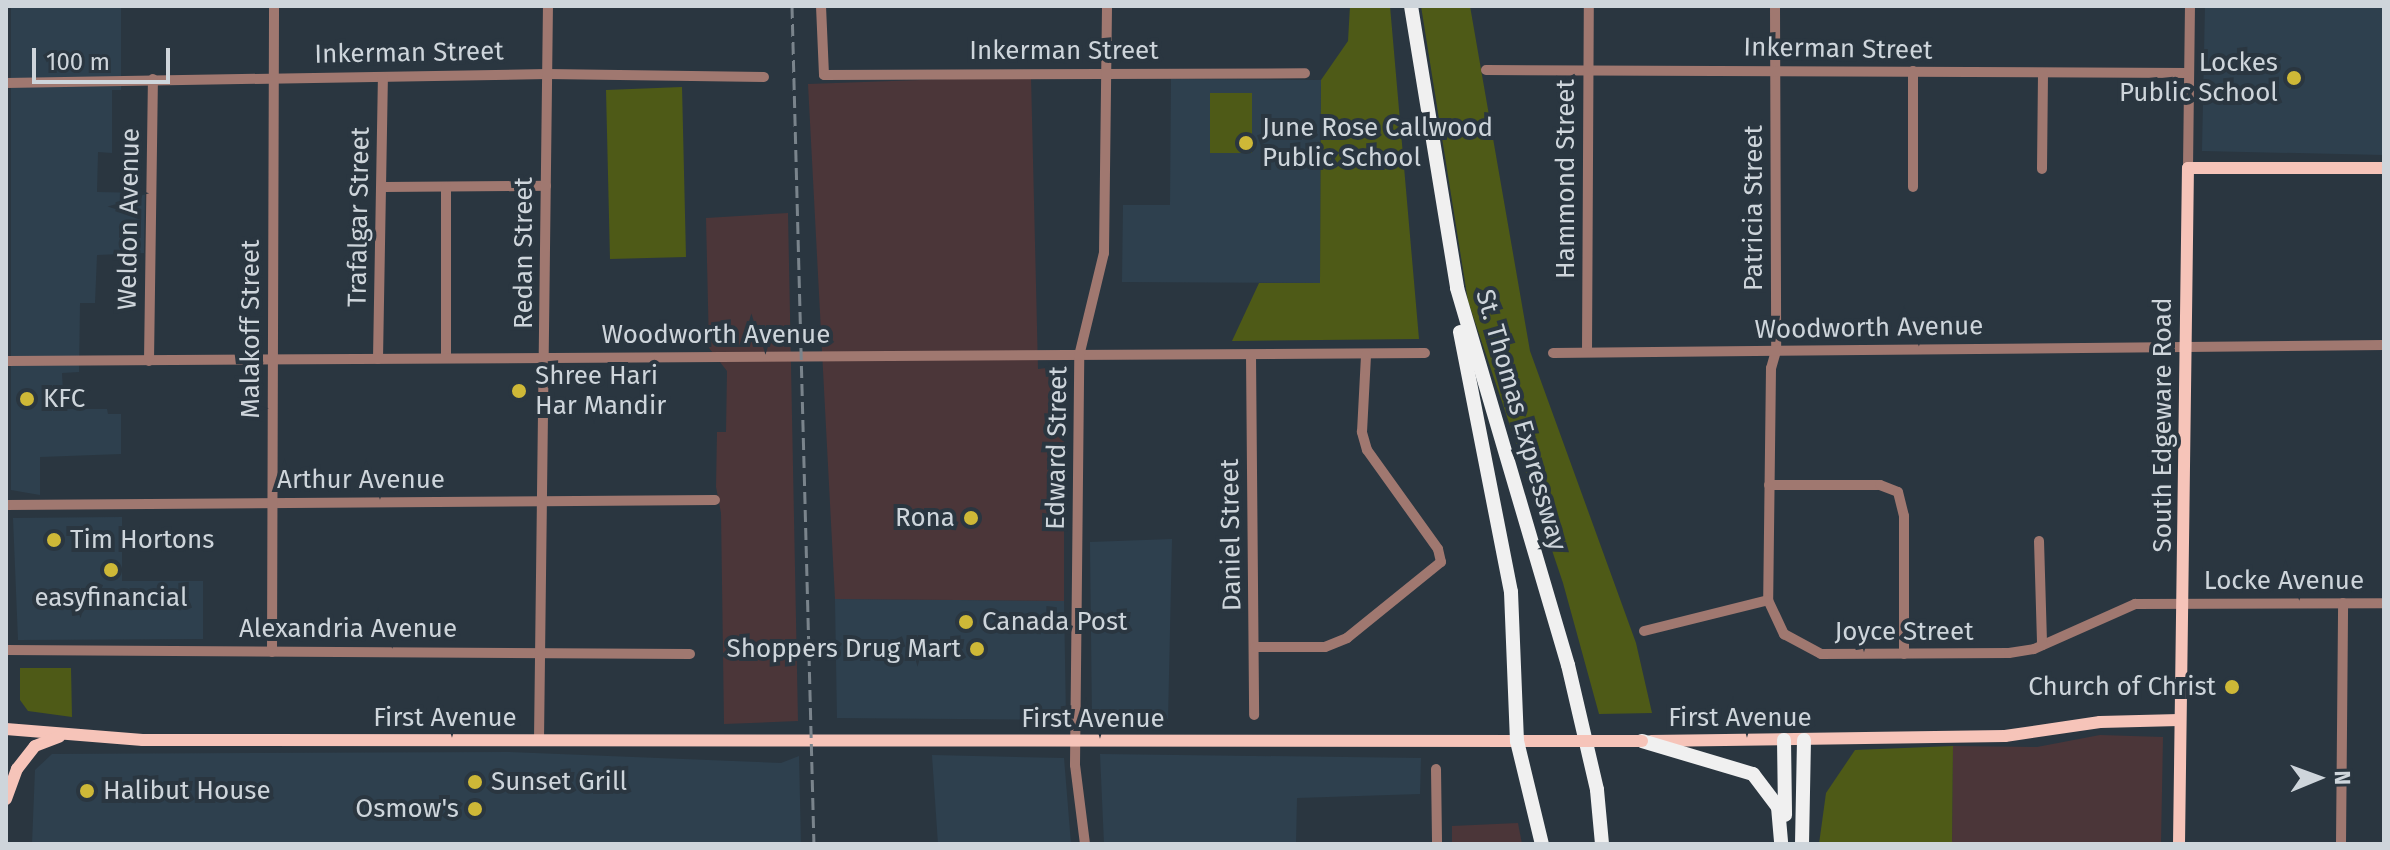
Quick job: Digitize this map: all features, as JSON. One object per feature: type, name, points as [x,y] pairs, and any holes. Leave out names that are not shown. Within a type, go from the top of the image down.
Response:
[{"type":"highway","name":"St. Thomas Expressway","points":[[1411,6],[1444,231],[1468,334],[1568,665],[1597,790],[1602,844]]},
{"type":"highway","points":[[1444,231],[1468,385],[1511,592],[1517,741],[1542,844]]},
{"type":"highway","points":[[1782,844],[1784,740]]},
{"type":"highway","points":[[1802,844],[1804,740]]},
{"type":"highway","points":[[1642,741],[1753,774],[1778,807],[1782,844]]},
{"type":"highway","points":[[1597,790],[1612,844]]},
{"type":"main road","points":[[2188,168],[2384,168]]},
{"type":"main road","name":"South Edgeware Road","points":[[2179,844],[2188,168]]},
{"type":"main road","name":"First Avenue","points":[[6,729],[62,736],[539,740],[1642,741],[2005,736],[2106,721],[2179,720]]},
{"type":"main road","points":[[6,799],[17,769],[35,746],[62,736]]},
{"type":"street","name":"Malakoff Street","points":[[272,652],[274,6]]},
{"type":"street","name":"Redan Street","points":[[539,740],[544,650],[548,6]]},
{"type":"street","name":"Inkerman Street","points":[[821,6],[824,75],[1305,73]]},
{"type":"street","name":"Edward Street","points":[[1085,844],[1076,740],[1079,356],[1104,253],[1107,6]]},
{"type":"street","name":"Hammond Street","points":[[1587,352],[1589,6]]},
{"type":"street","name":"South Edgeware Road","points":[[2188,168],[2190,6]]},
{"type":"street","name":"Patricia Street","points":[[1768,600],[1771,368],[1776,351],[1775,7]]},
{"type":"street","name":"Inkerman Street","points":[[1486,70],[2189,73]]},
{"type":"street","points":[[1913,71],[1913,187]]},
{"type":"street","points":[[2042,169],[2043,73]]},
{"type":"street","name":"Inkerman Street","points":[[6,83],[547,74],[764,77]]},
{"type":"street","name":"Trafalgar Street","points":[[378,359],[379,215],[384,187],[383,77]]},
{"type":"street","name":"Weldon Avenue","points":[[149,361],[153,79]]},
{"type":"street","points":[[384,187],[546,186]]},
{"type":"street","points":[[446,187],[446,358]]},
{"type":"street","name":"Woodworth Avenue","points":[[1553,353],[2384,345]]},
{"type":"street","name":"Woodworth Avenue","points":[[6,361],[1425,353]]},
{"type":"street","name":"Daniel Street","points":[[1251,355],[1254,715]]},
{"type":"street","points":[[1255,647],[1325,647],[1347,638],[1441,562],[1438,549],[1367,450],[1362,432],[1366,355]]},
{"type":"street","points":[[1769,485],[1880,485],[1898,492],[1904,516],[1904,654]]},
{"type":"street","name":"Arthur Avenue","points":[[6,505],[715,500]]},
{"type":"street","points":[[2039,541],[2042,645]]},
{"type":"street","points":[[1644,631],[1768,600]]},
{"type":"street","name":"Joyce Street","points":[[1768,600],[1784,634],[1812,652],[1904,654],[2009,653],[2042,645],[2123,607],[2184,603]]},
{"type":"street","name":"Locke Avenue","points":[[2184,603],[2384,603]]},
{"type":"street","points":[[2341,844],[2343,603]]},
{"type":"street","name":"Alexandria Avenue","points":[[6,650],[544,650],[690,654]]},
{"type":"street","points":[[1436,769],[1437,844]]},
{"type":"shaded area","points":[[11,6],[121,6],[121,90],[112,90],[112,153],[98,152],[97,192],[145,193],[144,253],[97,255],[95,303],[80,303],[79,372],[62,373],[64,409],[107,409],[108,414],[121,414],[121,454],[40,457],[40,495],[11,490]]},
{"type":"shaded area","name":"Lockes Public School","points":[[2205,6],[2384,6],[2384,155],[2202,151]]},
{"type":"shaded area","points":[[1031,76],[1038,369],[1064,366],[1064,601],[835,599],[808,84]]},
{"type":"shaded area","name":"June Rose Callwood Public School","points":[[1171,79],[1321,80],[1320,283],[1122,282],[1123,205],[1170,205]]},
{"type":"shaded area","points":[[788,213],[798,721],[724,724],[721,513],[716,487],[717,432],[726,432],[727,371],[709,348],[706,218]]},
{"type":"shaded area","points":[[122,517],[122,581],[203,581],[203,639],[18,640],[13,518]]},
{"type":"shaded area","points":[[1172,539],[1168,719],[1092,719],[1090,542]]},
{"type":"shaded area","points":[[835,599],[1064,601],[1066,720],[837,718]]},
{"type":"shaded area","points":[[2100,735],[2163,737],[2161,844],[1952,844],[1953,746],[2037,747]]},
{"type":"shaded area","points":[[509,752],[781,763],[799,756],[801,844],[32,844],[35,770],[52,754]]},
{"type":"shaded area","points":[[1100,754],[1421,758],[1420,794],[1297,798],[1296,844],[1104,844]]},
{"type":"shaded area","points":[[932,755],[1064,758],[1071,844],[938,844]]},
{"type":"shaded area","points":[[1518,823],[1522,844],[1452,844],[1452,826]]},
{"type":"green space","points":[[1350,6],[1390,6],[1419,339],[1232,341],[1259,283],[1320,283],[1321,80],[1348,41]]},
{"type":"green space","points":[[1421,6],[1470,6],[1530,351],[1636,643],[1652,713],[1599,714],[1563,583],[1468,301]]},
{"type":"green space","points":[[682,87],[686,257],[610,259],[606,90]]},
{"type":"green space","points":[[1210,93],[1252,93],[1252,153],[1210,153]]},
{"type":"green space","points":[[20,668],[71,668],[72,717],[28,711],[20,700]]},
{"type":"green space","points":[[1953,746],[1952,844],[1819,844],[1826,793],[1855,750]]},
{"type":"railway","points":[[792,6],[814,844]]},
{"type":"place","name":"Lockes Public School","points":[[2294,78]]},
{"type":"place","name":"June Rose Callwood Public School","points":[[1246,143]]},
{"type":"place","name":"Shree Hari Har Mandir","points":[[519,391]]},
{"type":"place","name":"KFC","points":[[27,399]]},
{"type":"place","name":"Rona","points":[[971,518]]},
{"type":"place","name":"Tim Hortons","points":[[54,540]]},
{"type":"place","name":"easyfinancial","points":[[111,570]]},
{"type":"place","name":"Canada Post","points":[[966,622]]},
{"type":"place","name":"Shoppers Drug Mart","points":[[977,649]]},
{"type":"place","name":"Church of Christ","points":[[2232,687]]},
{"type":"place","name":"Sunset Grill","points":[[475,782]]},
{"type":"place","name":"Halibut House","points":[[87,791]]},
{"type":"place","name":"Osmow's","points":[[475,809]]}]
